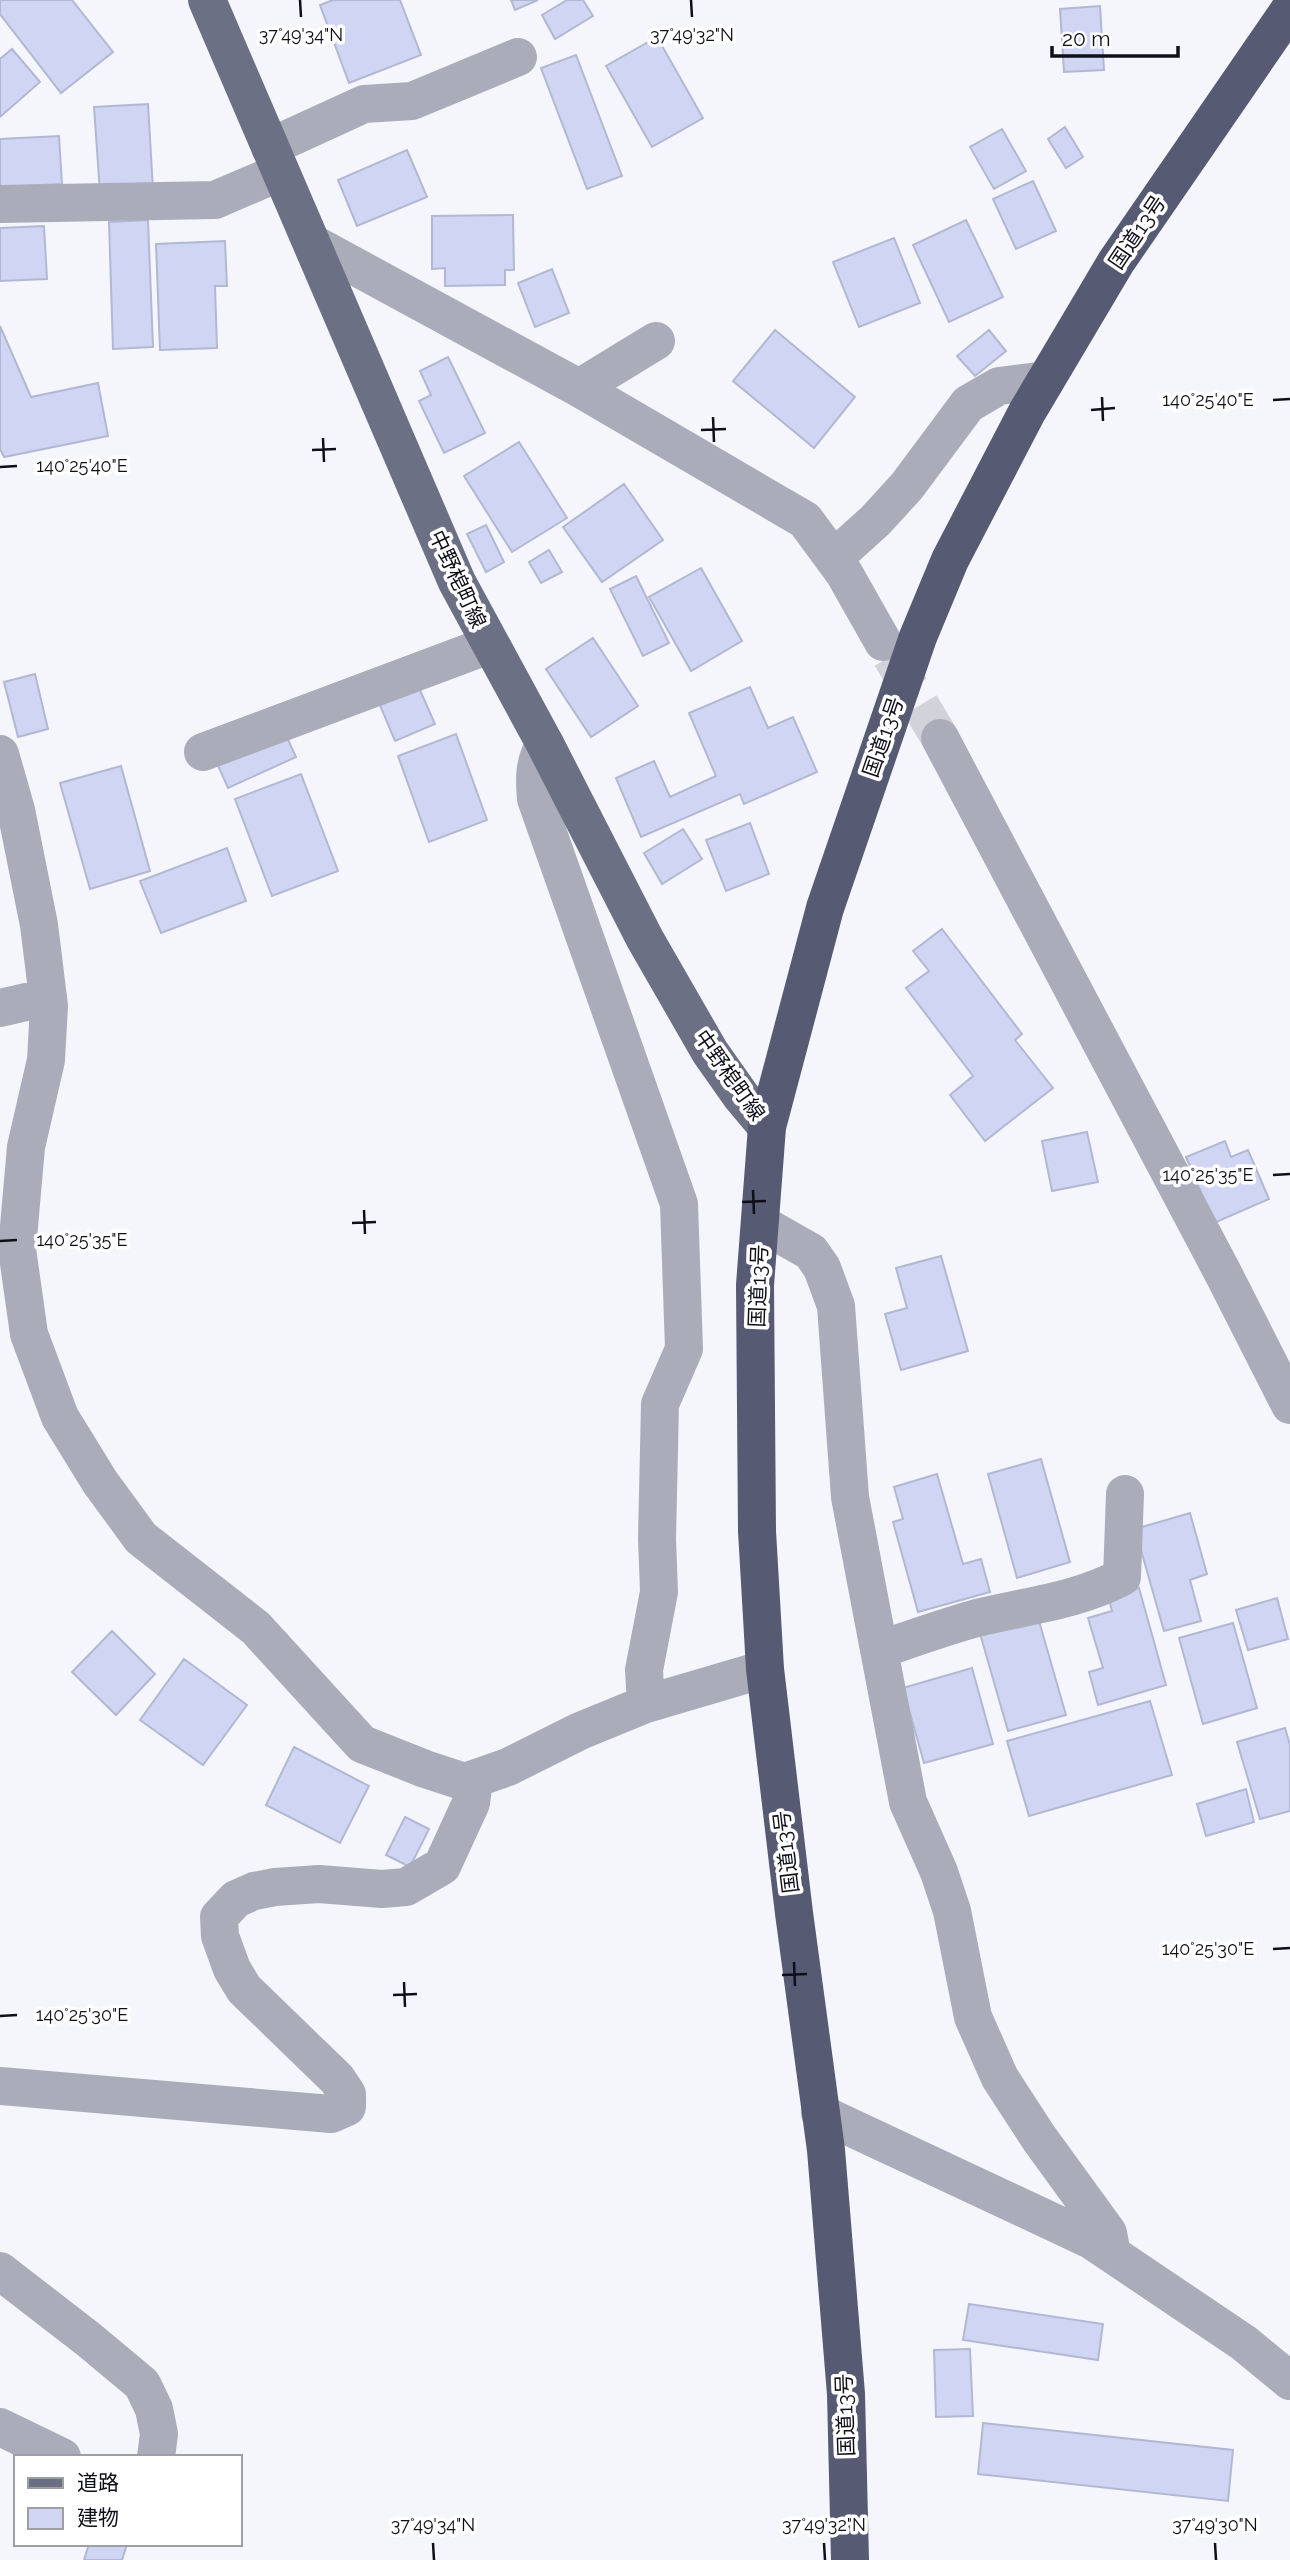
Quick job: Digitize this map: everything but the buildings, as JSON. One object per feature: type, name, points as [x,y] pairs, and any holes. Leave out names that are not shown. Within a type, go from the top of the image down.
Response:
[{"type":"highway","name":"国道13号","points":[[849,2560],[846,2394],[826,2150],[765,1669],[757,1531],[755,1285],[767,1127],[825,908],[918,636],[950,560],[1046,380],[1116,262],[1290,9]]},
{"type":"main road","name":"中野梍町線","points":[[206,0],[457,582],[545,744],[645,939],[710,1052],[767,1127]]},
{"type":"street","points":[[0,204],[215,200],[364,104],[412,101],[518,57]]},
{"type":"street","points":[[312,243],[579,388],[805,520],[834,558],[883,642]]},
{"type":"street","points":[[579,388],[656,341]]},
{"type":"street","points":[[834,558],[875,521],[907,486],[968,404],[999,386],[1046,380]]},
{"type":"street","points":[[209,737],[484,636]]},
{"type":"street","points":[[940,738],[1218,1263],[1290,1405]]},
{"type":"street","points":[[545,744],[537,757],[534,775],[536,799],[679,1204],[684,1349],[660,1404],[657,1539],[659,1592],[644,1670],[646,1704]]},
{"type":"street","points":[[0,754],[16,810],[36,912],[48,997],[47,1060],[26,1147],[17,1249],[29,1334],[60,1416],[100,1482],[141,1538],[256,1628],[362,1744],[465,1782],[508,1767],[580,1731],[646,1704],[765,1669]]},
{"type":"street","points":[[0,1008],[48,997]]},
{"type":"street","points":[[760,1223],[811,1252],[822,1268],[836,1306],[850,1497],[908,1801],[939,1872],[952,1911],[973,2017],[1000,2078],[1039,2138],[1108,2233],[1112,2254]]},
{"type":"street","points":[[879,1650],[976,1618],[1056,1601],[1103,1587],[1122,1577],[1125,1494]]},
{"type":"street","points":[[0,2086],[331,2114],[344,2110],[347,2107],[347,2094],[337,2079],[244,1989],[232,1969],[220,1936],[219,1917],[236,1899],[275,1886],[319,1884],[382,1889],[405,1887],[442,1866],[471,1803],[474,1779]]},
{"type":"street","points":[[820,2113],[1091,2240],[1244,2343],[1290,2381]]},
{"type":"street","points":[[0,2271],[142,2384],[154,2409],[159,2434],[156,2455]]},
{"type":"street","points":[[0,2427],[58,2455]]},
{"type":"tunnel","points":[[891,656],[940,738]]}]
